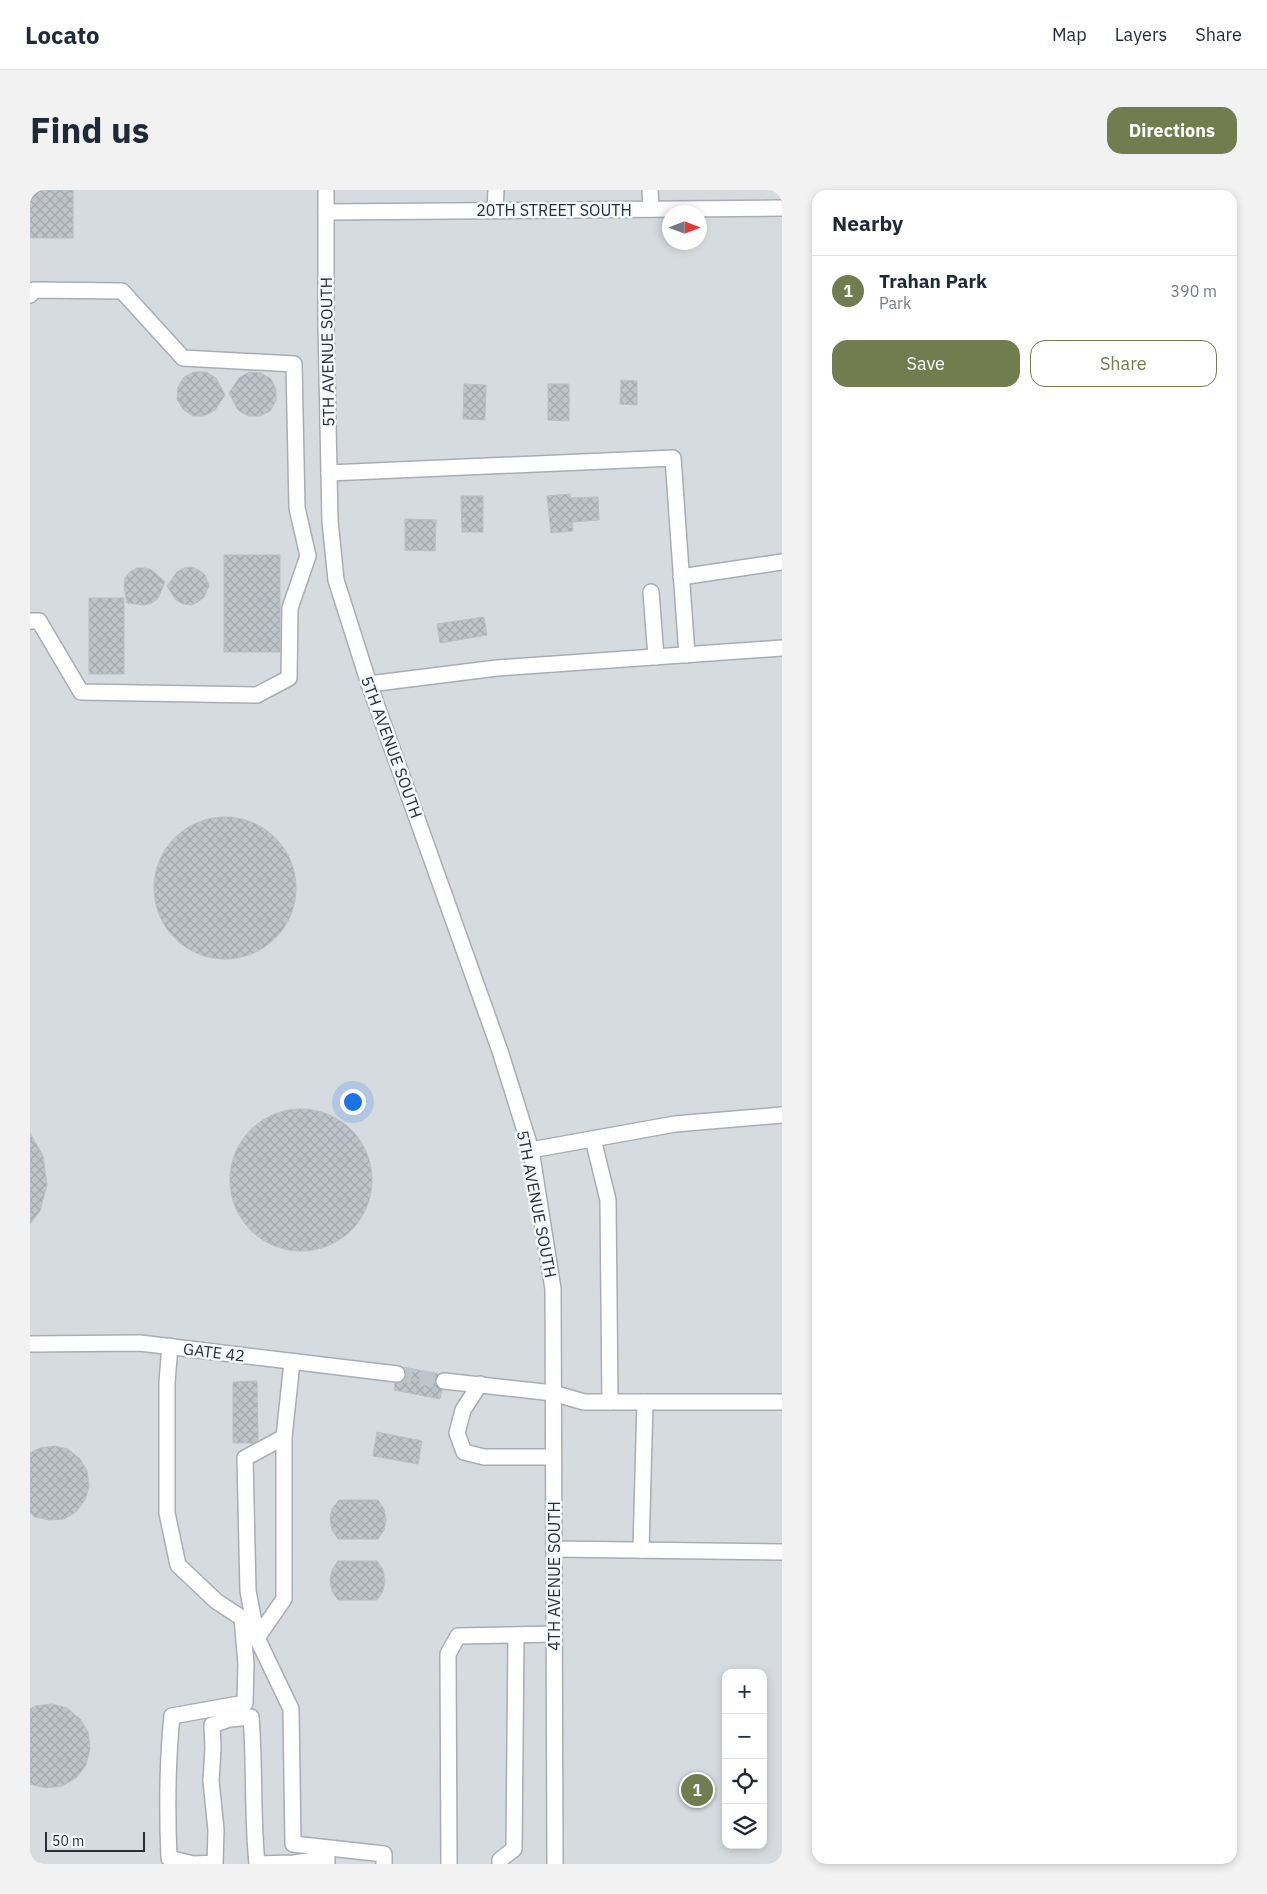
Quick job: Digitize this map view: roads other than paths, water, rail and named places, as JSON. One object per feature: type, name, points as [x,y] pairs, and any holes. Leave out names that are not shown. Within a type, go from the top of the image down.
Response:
[{"type":"street","name":"5TH AVENUE SOUTH","points":[[326,190],[330,521],[336,580],[369,684],[500,1051],[531,1150],[553,1289]]},
{"type":"street","points":[[495,210],[496,190]]},
{"type":"street","points":[[650,190],[651,209]]},
{"type":"street","name":"20TH STREET SOUTH","points":[[326,212],[782,208]]},
{"type":"street","points":[[30,295],[34,290],[122,291],[183,358],[294,364],[297,508],[308,556],[290,608],[289,678],[257,695],[81,692],[39,622],[30,621]]},
{"type":"street","points":[[329,472],[673,458],[686,655]]},
{"type":"street","points":[[681,577],[782,562]]},
{"type":"street","points":[[651,592],[656,657]]},
{"type":"street","points":[[369,684],[498,668],[782,648]]},
{"type":"street","points":[[531,1150],[675,1124],[782,1115]]},
{"type":"street","points":[[593,1139],[608,1200],[610,1402]]},
{"type":"street","name":"4TH AVENUE SOUTH","points":[[553,1289],[555,1864]]},
{"type":"street","name":"GATE 42","points":[[30,1344],[140,1343],[397,1374]]},
{"type":"street","points":[[170,1346],[167,1382],[167,1513],[178,1565],[216,1600],[242,1618],[246,1664],[245,1702],[172,1716],[167,1809],[169,1858],[192,1864],[215,1863],[216,1830],[211,1780],[212,1725],[230,1719],[251,1717],[254,1754],[254,1841],[257,1864],[294,1863],[327,1858],[327,1864]]},
{"type":"street","points":[[257,1638],[284,1599],[284,1437],[292,1362]]},
{"type":"street","points":[[444,1381],[553,1393],[584,1402],[782,1402]]},
{"type":"street","points":[[480,1384],[463,1410],[457,1433],[464,1452],[484,1457],[553,1457]]},
{"type":"street","points":[[641,1550],[645,1402]]},
{"type":"street","points":[[284,1437],[245,1458],[248,1591],[257,1638],[291,1709],[293,1844],[384,1854],[384,1864]]},
{"type":"street","points":[[554,1549],[782,1552]]},
{"type":"street","points":[[449,1864],[448,1654],[458,1636],[554,1634]]},
{"type":"street","points":[[500,1864],[500,1860],[514,1849],[516,1636]]},
{"type":"tunnel","points":[[397,1374],[444,1381]]},
{"type":"place","name":"Trahan Park","points":[[697,1790]]}]
